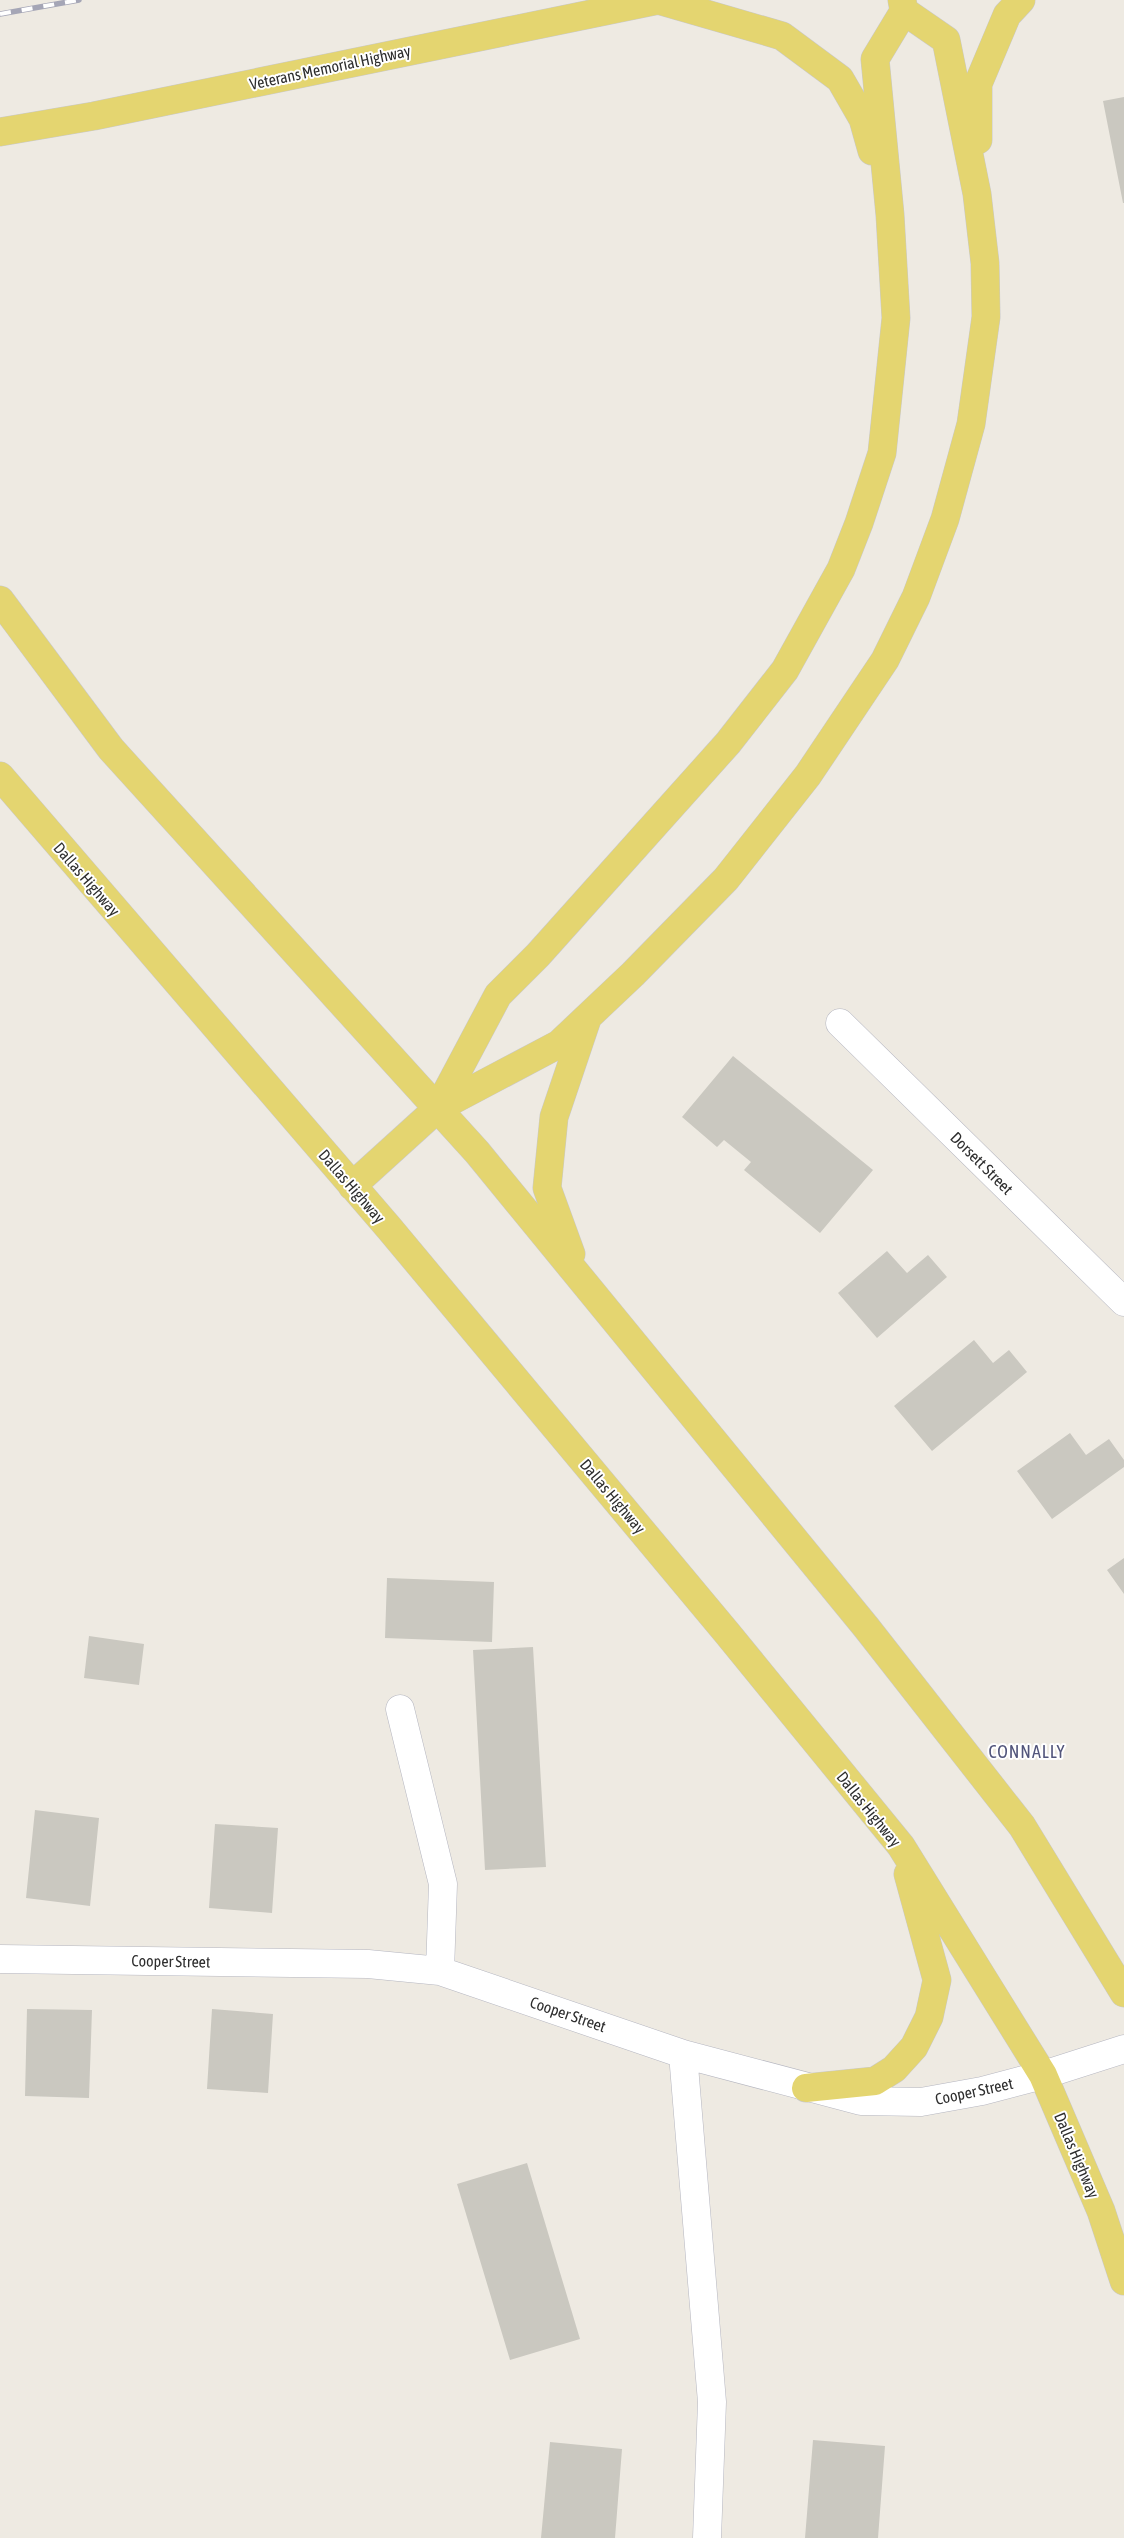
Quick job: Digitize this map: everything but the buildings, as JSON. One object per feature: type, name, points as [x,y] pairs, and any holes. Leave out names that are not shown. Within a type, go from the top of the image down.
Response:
[{"type":"main road","points":[[658,0],[782,36],[838,77],[863,119],[890,215]]},
{"type":"main road","name":"Veterans Memorial Highway","points":[[0,132],[94,116],[658,0]]},
{"type":"main road","points":[[977,194],[978,84],[1007,15],[1021,0]]},
{"type":"main road","points":[[352,1186],[438,1108],[559,1044],[726,879],[808,776],[885,660],[916,597],[945,519],[971,424],[986,317],[985,263],[977,194],[946,40],[903,6],[876,59],[890,215],[896,318],[882,453],[859,523],[841,569],[785,670],[728,743],[538,955],[498,995],[438,1108]]},
{"type":"main road","points":[[0,600],[111,749],[438,1108],[577,1272],[866,1627],[1022,1826],[1124,1993]]},
{"type":"main road","name":"Dallas Highway","points":[[0,776],[352,1186],[727,1632],[901,1846],[1043,2075],[1101,2211],[1124,2281]]},
{"type":"main road","points":[[577,1272],[547,1188],[554,1117],[589,1016]]},
{"type":"main road","points":[[806,2088],[875,2082],[894,2068],[914,2047],[929,2017],[937,1980],[901,1846]]},
{"type":"street","name":"Dorsett Street","points":[[840,1023],[1124,1302]]},
{"type":"street","points":[[400,1709],[443,1884],[440,1970]]},
{"type":"street","name":"Cooper Street","points":[[0,1959],[368,1964],[440,1970],[683,2054],[861,2101],[921,2102],[982,2091],[1043,2075],[1124,2049]]},
{"type":"street","points":[[683,2054],[712,2402],[707,2538]]},
{"type":"railway","points":[[0,14],[79,0]]},
{"type":"district","name":"CONNALLY","points":[[1027,1752]]}]
